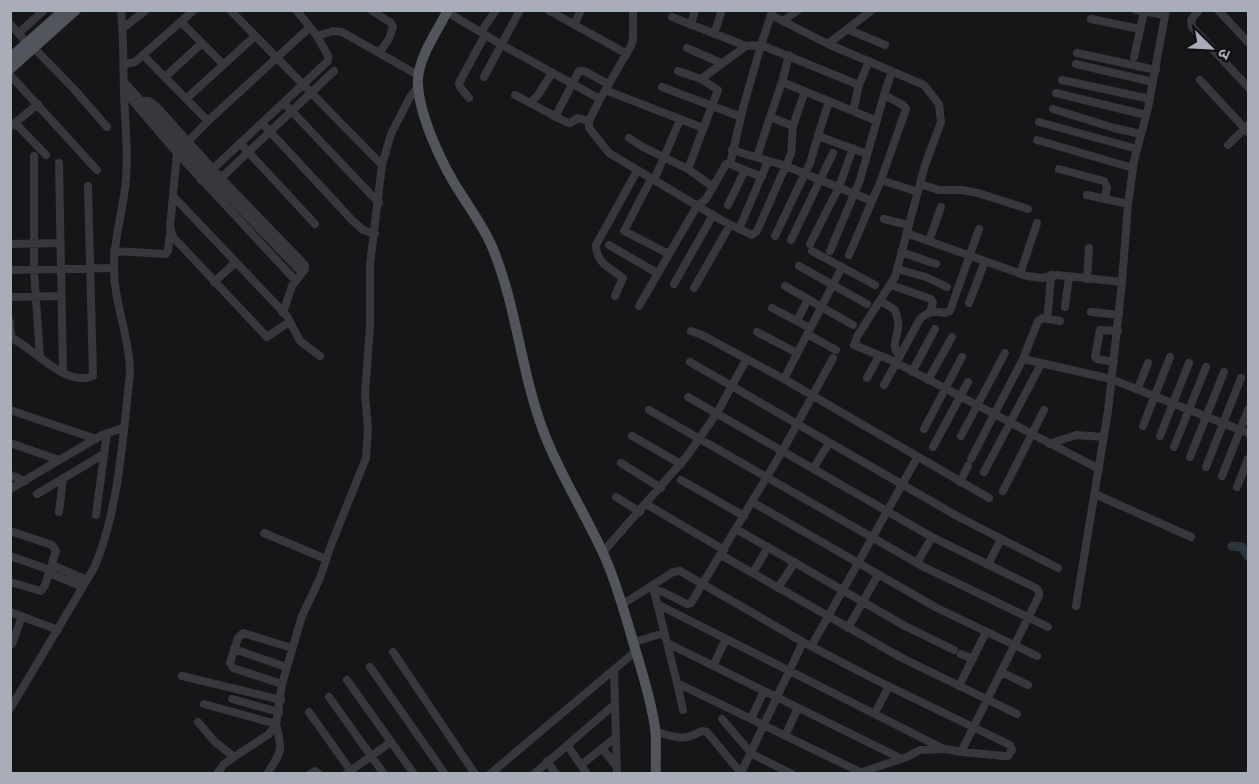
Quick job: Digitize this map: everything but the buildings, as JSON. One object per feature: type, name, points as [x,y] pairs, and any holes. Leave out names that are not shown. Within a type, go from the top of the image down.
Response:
[{"type":"main road","points":[[10,58],[24,40],[64,10]]},
{"type":"main road","points":[[10,69],[24,40],[76,10]]},
{"type":"main road","points":[[448,11],[430,45],[418,80],[422,106],[450,176],[487,233],[494,251],[513,318],[524,369],[544,434],[558,467],[603,552],[623,604],[651,701],[656,732],[656,774]]},
{"type":"street","points":[[24,40],[44,10]]},
{"type":"street","points":[[10,709],[85,584],[104,546],[111,522],[130,373],[130,355],[116,292],[114,268],[114,250],[125,188],[123,28],[120,10]]},
{"type":"street","points":[[123,28],[146,10]]},
{"type":"street","points":[[124,64],[132,64],[194,10]]},
{"type":"street","points":[[230,10],[382,165]]},
{"type":"street","points":[[207,174],[329,58],[317,36],[296,10]]},
{"type":"street","points":[[371,10],[391,23],[393,27],[389,39],[379,53]]},
{"type":"street","points":[[470,98],[462,91],[459,82],[496,10]]},
{"type":"street","points":[[484,77],[520,10]]},
{"type":"street","points":[[548,10],[627,54]]},
{"type":"street","points":[[574,25],[581,10]]},
{"type":"street","points":[[633,10],[633,39],[627,54],[588,121],[591,132],[607,151],[636,171],[730,225],[752,235],[758,231],[792,150],[793,126],[805,91]]},
{"type":"street","points":[[691,25],[695,10]]},
{"type":"street","points":[[714,34],[722,10]]},
{"type":"street","points":[[783,21],[798,10]]},
{"type":"street","points":[[1199,10],[1191,20],[1192,27],[1248,87]]},
{"type":"street","points":[[1218,10],[1248,42]]},
{"type":"street","points":[[448,11],[483,34],[600,99]]},
{"type":"street","points":[[1076,606],[1114,362],[1133,168],[1156,70],[1166,13],[1140,11],[1140,29],[1134,57]]},
{"type":"street","points":[[828,44],[866,12]]},
{"type":"street","points":[[730,164],[761,45],[772,13],[828,44],[924,85],[939,104],[940,122],[891,285],[854,343],[856,347],[879,356],[898,360],[912,372],[1099,469]]},
{"type":"street","points":[[672,16],[746,46],[761,45],[789,55],[860,85]]},
{"type":"street","points":[[1091,19],[1140,29]]},
{"type":"street","points":[[181,22],[223,64]]},
{"type":"street","points":[[10,24],[73,88],[107,127]]},
{"type":"street","points":[[114,250],[166,254],[182,147],[310,27]]},
{"type":"street","points":[[847,29],[885,45]]},
{"type":"street","points":[[217,774],[223,765],[270,734],[276,724],[286,667],[302,616],[320,578],[363,467],[368,444],[365,394],[370,327],[370,264],[382,165],[391,134],[418,80],[379,53],[337,30],[317,36]]},
{"type":"street","points":[[186,99],[255,36]]},
{"type":"street","points":[[165,77],[202,43]]},
{"type":"street","points":[[701,79],[746,46]]},
{"type":"street","points":[[687,48],[721,63]]},
{"type":"street","points":[[1077,53],[1156,70]]},
{"type":"street","points":[[143,55],[208,121]]},
{"type":"street","points":[[757,157],[789,55]]},
{"type":"street","points":[[853,111],[869,61]]},
{"type":"street","points":[[1076,64],[1153,82]]},
{"type":"street","points":[[221,178],[334,71]]},
{"type":"street","points":[[555,117],[572,83],[581,71],[637,102],[703,129]]},
{"type":"street","points":[[678,71],[701,79],[718,90],[688,169]]},
{"type":"street","points":[[830,251],[855,194],[892,71]]},
{"type":"street","points":[[530,103],[538,96],[552,72]]},
{"type":"street","points":[[10,75],[98,170]]},
{"type":"street","points":[[1062,80],[1149,99]]},
{"type":"street","points":[[1200,80],[1247,128],[1228,145]]},
{"type":"street","points":[[782,82],[876,121]]},
{"type":"street","points":[[124,87],[141,101],[149,101],[156,106],[182,147],[296,280]]},
{"type":"street","points":[[124,87],[302,273]]},
{"type":"street","points":[[662,87],[736,115]]},
{"type":"street","points":[[1056,93],[1146,115]]},
{"type":"street","points":[[515,95],[568,123],[578,118],[588,121]]},
{"type":"street","points":[[849,255],[881,180],[906,109],[884,95]]},
{"type":"street","points":[[775,236],[805,174],[829,101]]},
{"type":"street","points":[[284,103],[379,203]]},
{"type":"street","points":[[38,104],[13,125],[46,155]]},
{"type":"street","points":[[1053,109],[1141,134]]},
{"type":"street","points":[[770,117],[793,126]]},
{"type":"street","points":[[669,254],[624,231],[665,158],[680,120]]},
{"type":"street","points":[[1039,122],[1137,149]]},
{"type":"street","points":[[262,123],[352,220],[363,230],[375,234]]},
{"type":"street","points":[[818,136],[867,154]]},
{"type":"street","points":[[629,138],[688,169],[713,187]]},
{"type":"street","points":[[1037,140],[1133,168]]},
{"type":"street","points":[[240,143],[315,224]]},
{"type":"street","points":[[853,148],[839,187],[811,247],[875,285]]},
{"type":"street","points":[[732,150],[786,166],[872,201]]},
{"type":"street","points":[[791,240],[832,153]]},
{"type":"street","points":[[34,156],[34,270],[40,357]]},
{"type":"street","points":[[739,229],[768,161]]},
{"type":"street","points":[[59,163],[63,373]]},
{"type":"street","points":[[639,306],[697,206],[706,199],[725,165],[730,164],[762,177]]},
{"type":"street","points":[[1059,169],[1104,181],[1107,187],[1105,199]]},
{"type":"street","points":[[728,205],[745,170]]},
{"type":"street","points":[[615,296],[623,278],[601,261],[596,252],[596,245],[636,171]]},
{"type":"street","points":[[207,174],[221,178],[305,265],[289,292],[282,313]]},
{"type":"street","points":[[881,180],[919,188],[978,193],[1028,209]]},
{"type":"street","points":[[10,322],[11,337],[63,373],[79,379],[93,376],[88,186]]},
{"type":"street","points":[[1087,195],[1128,204]]},
{"type":"street","points":[[173,196],[282,313],[300,341],[320,356]]},
{"type":"street","points":[[929,241],[940,207]]},
{"type":"street","points":[[674,284],[713,215]]},
{"type":"street","points":[[884,219],[929,241],[1034,278],[1051,275],[1122,282]]},
{"type":"street","points":[[1020,274],[1037,223]]},
{"type":"street","points":[[693,288],[730,225]]},
{"type":"street","points":[[930,312],[950,311],[979,229]]},
{"type":"street","points":[[170,233],[175,241],[267,337],[289,321]]},
{"type":"street","points":[[10,244],[60,243]]},
{"type":"street","points":[[609,245],[657,273]]},
{"type":"street","points":[[1087,279],[1089,248]]},
{"type":"street","points":[[902,252],[936,264]]},
{"type":"street","points":[[969,303],[985,261]]},
{"type":"street","points":[[214,282],[235,263]]},
{"type":"street","points":[[799,266],[867,304]]},
{"type":"street","points":[[784,379],[843,267]]},
{"type":"street","points":[[10,270],[114,268]]},
{"type":"street","points":[[897,269],[947,286]]},
{"type":"street","points":[[1048,312],[1051,275]]},
{"type":"street","points":[[1065,306],[1069,277]]},
{"type":"street","points":[[885,385],[920,319],[930,312],[933,303],[931,299],[891,285]]},
{"type":"street","points":[[785,286],[853,325]]},
{"type":"street","points":[[10,297],[61,296]]},
{"type":"street","points":[[797,321],[808,299]]},
{"type":"street","points":[[881,301],[895,310],[898,327],[894,345],[898,360]]},
{"type":"street","points":[[653,588],[690,604],[783,450],[835,354],[797,321],[772,308]]},
{"type":"street","points":[[1091,312],[1119,315]]},
{"type":"street","points":[[960,482],[1023,359],[1039,319],[1060,321]]},
{"type":"street","points":[[912,372],[935,329]]},
{"type":"street","points":[[1114,362],[1095,357],[1100,330],[1118,331]]},
{"type":"street","points":[[692,331],[784,379],[989,498]]},
{"type":"street","points":[[757,332],[797,353]]},
{"type":"street","points":[[928,380],[952,337]]},
{"type":"street","points":[[961,436],[1005,353]]},
{"type":"street","points":[[867,378],[879,356]]},
{"type":"street","points":[[924,429],[962,357]]},
{"type":"street","points":[[1143,426],[1170,357]]},
{"type":"street","points":[[1023,359],[1111,379],[1244,431]]},
{"type":"street","points":[[603,552],[681,464],[717,413],[746,360]]},
{"type":"street","points":[[690,362],[1001,539],[1058,567]]},
{"type":"street","points":[[1138,388],[1148,363]]},
{"type":"street","points":[[1160,436],[1189,363]]},
{"type":"street","points":[[984,472],[1041,364]]},
{"type":"street","points":[[1174,447],[1206,367]]},
{"type":"street","points":[[1190,457],[1224,372]]},
{"type":"street","points":[[1206,467],[1241,378]]},
{"type":"street","points":[[933,447],[969,382]]},
{"type":"street","points":[[688,397],[932,537],[1038,590],[1039,596],[1029,618],[961,752]]},
{"type":"street","points":[[10,410],[96,439]]},
{"type":"street","points":[[649,410],[917,563],[1048,627]]},
{"type":"street","points":[[1003,491],[1044,410]]},
{"type":"street","points":[[1222,476],[1244,431],[1248,410]]},
{"type":"street","points":[[10,489],[107,433],[123,428]]},
{"type":"street","points":[[96,515],[107,433]]},
{"type":"street","points":[[1050,444],[1076,435],[1104,437]]},
{"type":"street","points":[[632,436],[681,464]]},
{"type":"street","points":[[10,443],[59,460]]},
{"type":"street","points":[[813,469],[829,443]]},
{"type":"street","points":[[37,494],[104,454]]},
{"type":"street","points":[[812,645],[917,458]]},
{"type":"street","points":[[1237,487],[1248,459]]},
{"type":"street","points":[[621,463],[661,488]]},
{"type":"street","points":[[10,475],[25,480]]},
{"type":"street","points":[[59,512],[63,478]]},
{"type":"street","points":[[681,480],[744,516]]},
{"type":"street","points":[[1095,494],[1191,537]]},
{"type":"street","points":[[616,497],[640,512]]},
{"type":"street","points":[[752,502],[878,575],[1037,656]]},
{"type":"street","points":[[646,504],[753,573],[848,628],[902,658],[1017,714]]},
{"type":"street","points":[[736,529],[905,626],[973,659]]},
{"type":"street","points":[[10,531],[55,546],[56,551],[41,591],[10,582]]},
{"type":"street","points":[[264,533],[326,559]]},
{"type":"street","points":[[917,563],[932,537]]},
{"type":"street","points":[[988,565],[1001,539]]},
{"type":"street","points":[[753,573],[768,547]]},
{"type":"street","points":[[10,556],[50,569],[85,584]]},
{"type":"street","points":[[778,588],[795,562]]},
{"type":"street","points":[[623,604],[653,588],[673,572],[680,571],[803,642],[888,686],[974,726],[1010,745],[1012,750],[1011,754],[1005,756],[928,749],[858,773],[676,683]]},
{"type":"street","points":[[848,628],[878,575]]},
{"type":"street","points":[[653,588],[683,710]]},
{"type":"street","points":[[657,604],[946,749]]},
{"type":"street","points":[[10,612],[58,630]]},
{"type":"street","points":[[11,645],[22,616]]},
{"type":"street","points":[[959,686],[986,632]]},
{"type":"street","points":[[282,684],[230,666],[234,649],[238,638],[243,633],[292,648]]},
{"type":"street","points":[[489,774],[614,670],[635,647],[664,633]]},
{"type":"street","points":[[713,666],[726,639]]},
{"type":"street","points":[[656,732],[684,738],[704,731],[741,774],[803,642]]},
{"type":"street","points":[[667,643],[900,758]]},
{"type":"street","points":[[234,649],[286,667]]},
{"type":"street","points":[[393,652],[475,774]]},
{"type":"street","points":[[370,667],[445,774]]},
{"type":"street","points":[[614,670],[617,770]]},
{"type":"street","points":[[1001,672],[1028,685]]},
{"type":"street","points":[[182,676],[281,700]]},
{"type":"street","points":[[347,680],[414,774]]},
{"type":"street","points":[[875,712],[888,686]]},
{"type":"street","points":[[751,719],[764,691]]},
{"type":"street","points":[[329,697],[384,774]]},
{"type":"street","points":[[232,699],[279,712]]},
{"type":"street","points":[[204,704],[276,724]]},
{"type":"street","points":[[534,774],[615,704]]},
{"type":"street","points":[[785,736],[798,708]]},
{"type":"street","points":[[309,712],[350,772],[391,742]]},
{"type":"street","points":[[722,719],[752,754],[774,770],[792,774]]},
{"type":"street","points":[[198,722],[215,742],[234,757]]},
{"type":"street","points":[[267,774],[279,756],[276,724]]},
{"type":"street","points":[[581,765],[616,737]]},
{"type":"street","points":[[567,745],[588,774]]},
{"type":"street","points":[[603,748],[617,770]]},
{"type":"street","points":[[547,761],[556,774]]},
{"type":"street","points":[[310,774],[315,771],[319,774]]},
{"type":"waterway","points":[[1232,546],[1242,547],[1248,556]]}]
